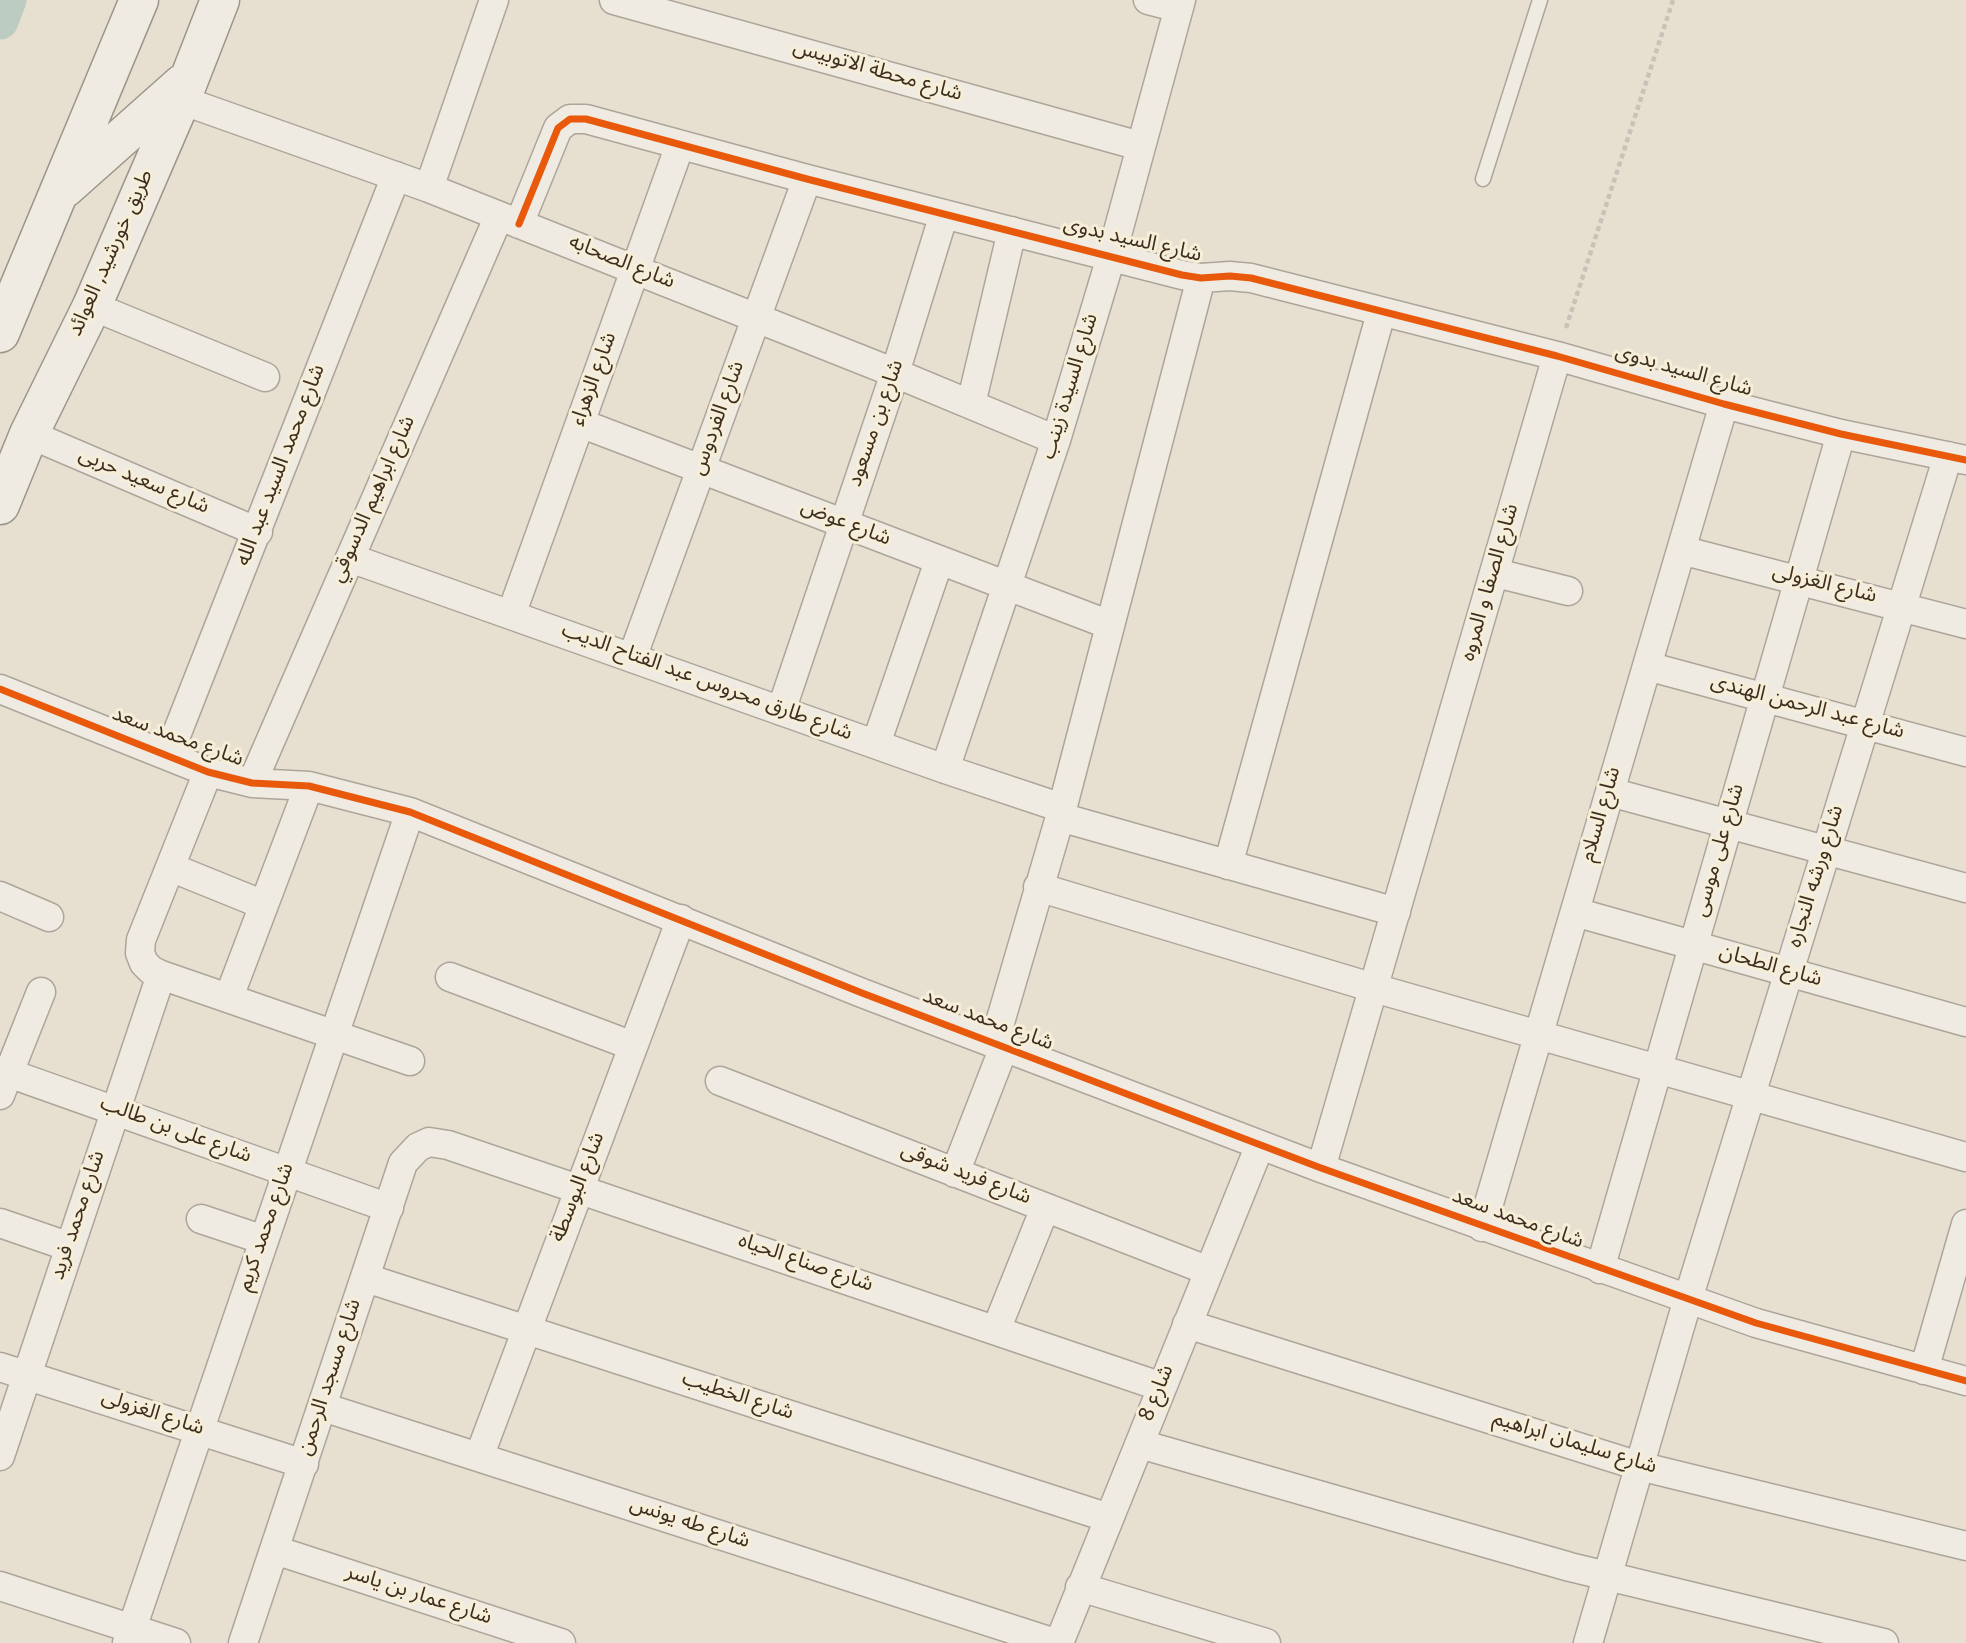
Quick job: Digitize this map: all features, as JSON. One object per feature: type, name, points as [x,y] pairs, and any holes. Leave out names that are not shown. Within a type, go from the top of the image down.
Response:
[{"type":"main road","points":[[0,333],[139,0]]},
{"type":"main road","name":"طريق خورشيد, العوائد","points":[[0,505],[29,434],[92,306],[220,0]]},
{"type":"main road","points":[[58,194],[185,88]]},
{"type":"street","points":[[429,188],[494,0]]},
{"type":"street","name":"شارع محطة الاتوبيس","points":[[614,0],[1140,146]]},
{"type":"street","points":[[1149,0],[1180,4]]},
{"type":"street","name":"شارع السيدة زينب","points":[[945,769],[1056,440],[1111,257],[1180,4]]},
{"type":"street","name":"شارع الصحابه","points":[[185,88],[396,176],[895,373],[1056,440]]},
{"type":"street","name":"شارع السيد بدوى","points":[[509,220],[558,128],[569,119],[586,119],[1111,257],[1201,278],[1251,278],[1558,356],[1724,404],[1841,434],[1957,458]]},
{"type":"street","name":"شارع الزهراء","points":[[511,615],[680,145]]},
{"type":"street","name":"شارع محمد السيد عبد الله","points":[[167,756],[258,532],[396,176]]},
{"type":"street","name":"شارع الفردوس","points":[[632,658],[807,179]]},
{"type":"street","name":"شارع بن مسعود","points":[[781,711],[895,373],[944,214]]},
{"type":"street","name":"شارع ابراهيم الدسوقي","points":[[252,783],[350,558],[509,220]]},
{"type":"street","points":[[971,404],[1012,232]]},
{"type":"street","points":[[955,1173],[999,1045],[1038,887],[1061,813],[1201,278]]},
{"type":"street","points":[[92,306],[265,377]]},
{"type":"street","points":[[1228,865],[1381,313]]},
{"type":"street","name":"شارع الصفا و المروه","points":[[1321,1168],[1558,356]]},
{"type":"street","name":"شارع السلام","points":[[1482,1227],[1724,404]]},
{"type":"street","name":"شارع عوض","points":[[580,424],[1110,625]]},
{"type":"street","name":"شارع سعيد حربى","points":[[29,434],[258,532]]},
{"type":"street","name":"شارع على موسى","points":[[1600,1269],[1841,434]]},
{"type":"street","name":"شارع ورشه النجاره","points":[[1588,1643],[1689,1298],[1826,849],[1902,606],[1957,458]]},
{"type":"street","name":"شارع الغزولى","points":[[1681,550],[1966,624]]},
{"type":"street","name":"شارع طارق محروس عبد الفتاح الديب","points":[[350,558],[876,744],[1061,813],[1228,865],[1396,912]]},
{"type":"street","points":[[876,744],[939,561]]},
{"type":"street","points":[[1496,573],[1568,591]]},
{"type":"street","name":"شارع عبد الرحمن الهندى","points":[[1647,666],[1966,752]]},
{"type":"street","name":"شارع محمد سعد","points":[[0,689],[208,772],[252,783],[309,786],[410,812],[862,993],[1482,1227],[1756,1323],[1966,1381]]},
{"type":"street","points":[[208,772],[141,940],[140,953],[144,963],[161,975],[410,1061]]},
{"type":"street","points":[[229,997],[309,786]]},
{"type":"street","points":[[1610,792],[1966,888]]},
{"type":"street","name":"شارع محمد كريم","points":[[130,1636],[410,812]]},
{"type":"street","points":[[170,867],[264,905]]},
{"type":"street","points":[[1038,887],[1374,988],[1966,1157]]},
{"type":"street","points":[[0,896],[49,917]]},
{"type":"street","name":"شارع الطحان","points":[[1575,912],[1966,1022]]},
{"type":"street","name":"شارع البوسطة","points":[[479,1457],[681,919]]},
{"type":"street","name":"شارع محمد فريد","points":[[0,1457],[161,975]]},
{"type":"street","points":[[450,977],[633,1046]]},
{"type":"street","points":[[3,1079],[41,992]]},
{"type":"street","name":"شارع على بن طالب","points":[[3,1079],[115,1111],[389,1208]]},
{"type":"street","name":"شارع فريد شوقى","points":[[720,1081],[1209,1271]]},
{"type":"street","name":"شارع مسجد الرحمن","points":[[243,1643],[403,1163],[418,1147],[429,1142],[448,1145]]},
{"type":"street","name":"شارع صناع الحياه","points":[[448,1145],[1162,1387]]},
{"type":"street","name":"شارع 8","points":[[1057,1643],[1260,1145]]},
{"type":"street","points":[[996,1330],[1045,1208]]},
{"type":"street","points":[[201,1219],[264,1240]]},
{"type":"street","points":[[0,1223],[70,1247]]},
{"type":"street","points":[[1924,1370],[1966,1224]]},
{"type":"street","name":"شارع الخطيب","points":[[366,1278],[1109,1518]]},
{"type":"street","name":"شارع سليمان ابراهيم","points":[[1188,1324],[1639,1466],[1966,1546]]},
{"type":"street","name":"شارع الغزولى","points":[[0,1367],[304,1464]]},
{"type":"street","name":"شارع طه يونس","points":[[323,1407],[1057,1643]]},
{"type":"street","points":[[1140,1444],[1608,1577],[1884,1643]]},
{"type":"street","name":"شارع عمار بن ياسر","points":[[275,1550],[561,1643]]},
{"type":"street","points":[[0,1586],[130,1636],[176,1643]]},
{"type":"street","points":[[1080,1587],[1266,1643]]},
{"type":"lane","points":[[1483,179],[1540,0]]},
{"type":"path","points":[[1558,356],[1673,0]]},
{"type":"waterway","points":[[0,21],[8,0]]},
{"type":"cycle path","points":[[519,224],[558,128],[570,119],[586,119],[1182,275],[1201,278],[1251,278],[1557,356],[1841,434],[1966,460]]},
{"type":"cycle path","points":[[0,689],[208,772],[252,783],[309,786],[410,812],[862,993],[1321,1168],[1756,1323],[1966,1381]]}]
